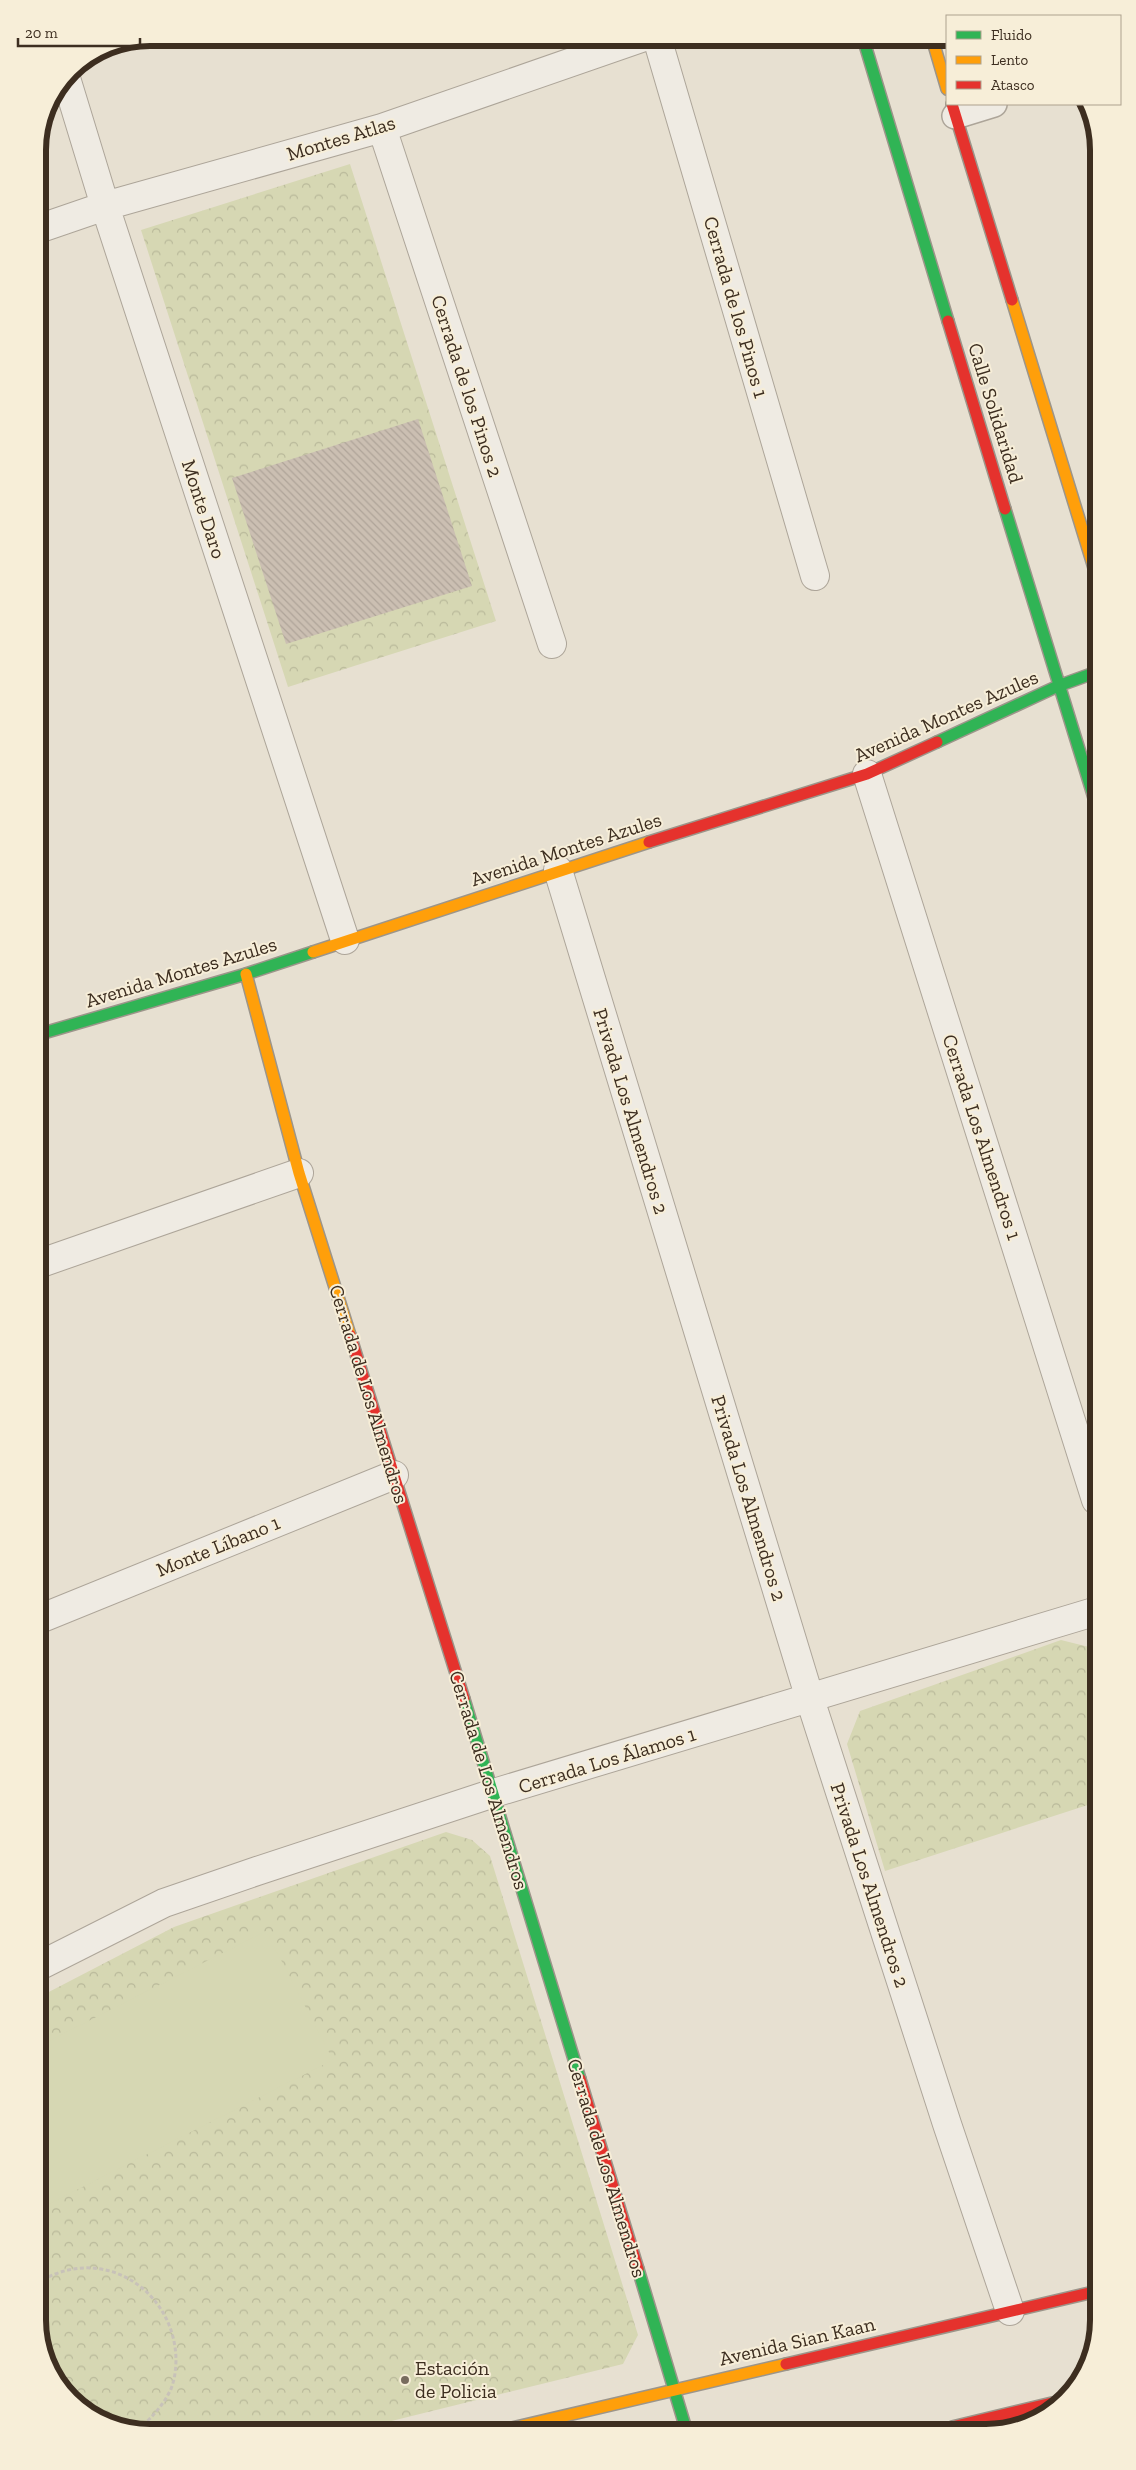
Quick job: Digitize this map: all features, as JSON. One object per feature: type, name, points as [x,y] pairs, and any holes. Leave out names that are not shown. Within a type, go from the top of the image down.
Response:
[{"type":"street","name":"Montes Atlas","points":[[46,226],[105,206],[382,128],[618,46]]},
{"type":"street","name":"Cerrada de los Pinos 1","points":[[659,46],[815,576]]},
{"type":"street","name":"Calle Solidaridad","points":[[865,46],[1058,686],[1090,786]]},
{"type":"street","points":[[934,46],[946,86]]},
{"type":"street","name":"Monte Daro","points":[[69,86],[105,206],[345,940]]},
{"type":"street","points":[[954,110],[1090,555]]},
{"type":"street","name":"Cerrada de los Pinos 2","points":[[382,128],[552,644]]},
{"type":"street","name":"Avenida Montes Azules","points":[[46,1032],[246,974],[558,870],[867,774],[1058,686],[1090,675]]},
{"type":"street","name":"Cerrada Los Almendros 1","points":[[867,774],[1090,1481]]},
{"type":"street","name":"Privada Los Almendros 2","points":[[558,870],[810,1699],[947,2124],[1010,2311]]},
{"type":"street","name":"Cerrada de Los Almendros","points":[[246,974],[299,1173],[494,1793],[684,2424]]},
{"type":"street","points":[[46,1261],[299,1173]]},
{"type":"street","name":"Monte Líbano 1","points":[[46,1616],[394,1475]]},
{"type":"street","name":"Cerrada Los Álamos 1","points":[[46,1962],[164,1904],[494,1793],[1090,1614]]},
{"type":"street","name":"Avenida Sian Kaan","points":[[529,2424],[1090,2293]]},
{"type":"street","points":[[967,2424],[1036,2411]]},
{"type":"lane","points":[[954,110],[987,105]]},
{"type":"path","points":[[46,2278],[56,2272],[86,2267],[117,2272],[142,2286],[161,2306],[173,2332],[177,2360],[172,2387],[158,2412],[145,2424]]},
{"type":"green space","points":[[350,164],[496,621],[288,687],[141,230]]},
{"type":"green space","points":[[1061,1640],[1090,1647],[1090,1804],[885,1871],[847,1744],[860,1711]]},
{"type":"green space","points":[[446,1832],[472,1840],[490,1856],[638,2335],[623,2364],[379,2424],[144,2424],[130,2422],[98,2410],[77,2393],[57,2366],[47,2333],[46,1993],[174,1927]]},
{"type":"green space","points":[[266,1931],[333,2060],[46,2205],[46,2042]]},
{"type":"building","points":[[418,419],[472,586],[286,644],[232,478]]},
{"type":"traffic: fast","points":[[865,46],[948,321]]},
{"type":"traffic: fast","points":[[1005,509],[1090,785]]},
{"type":"traffic: fast","points":[[937,742],[1058,686],[1090,674]]},
{"type":"traffic: fast","points":[[46,1032],[246,974],[313,952]]},
{"type":"traffic: fast","points":[[464,1699],[580,2079]]},
{"type":"traffic: fast","points":[[638,2269],[684,2424]]},
{"type":"traffic: slow","points":[[934,46],[946,86]]},
{"type":"traffic: slow","points":[[1012,300],[1090,555]]},
{"type":"traffic: slow","points":[[313,952],[649,842]]},
{"type":"traffic: slow","points":[[246,974],[299,1173],[350,1335]]},
{"type":"traffic: slow","points":[[530,2424],[786,2364]]},
{"type":"traffic: jam","points":[[952,105],[1012,300]]},
{"type":"traffic: jam","points":[[948,321],[1005,509]]},
{"type":"traffic: jam","points":[[649,842],[867,774],[937,742]]},
{"type":"traffic: jam","points":[[350,1335],[464,1699]]},
{"type":"traffic: jam","points":[[580,2079],[638,2269]]},
{"type":"traffic: jam","points":[[786,2364],[1090,2293]]},
{"type":"traffic: jam","points":[[964,2424],[1045,2405]]},
{"type":"place","name":"Estación de Policia","points":[[405,2380]]}]
